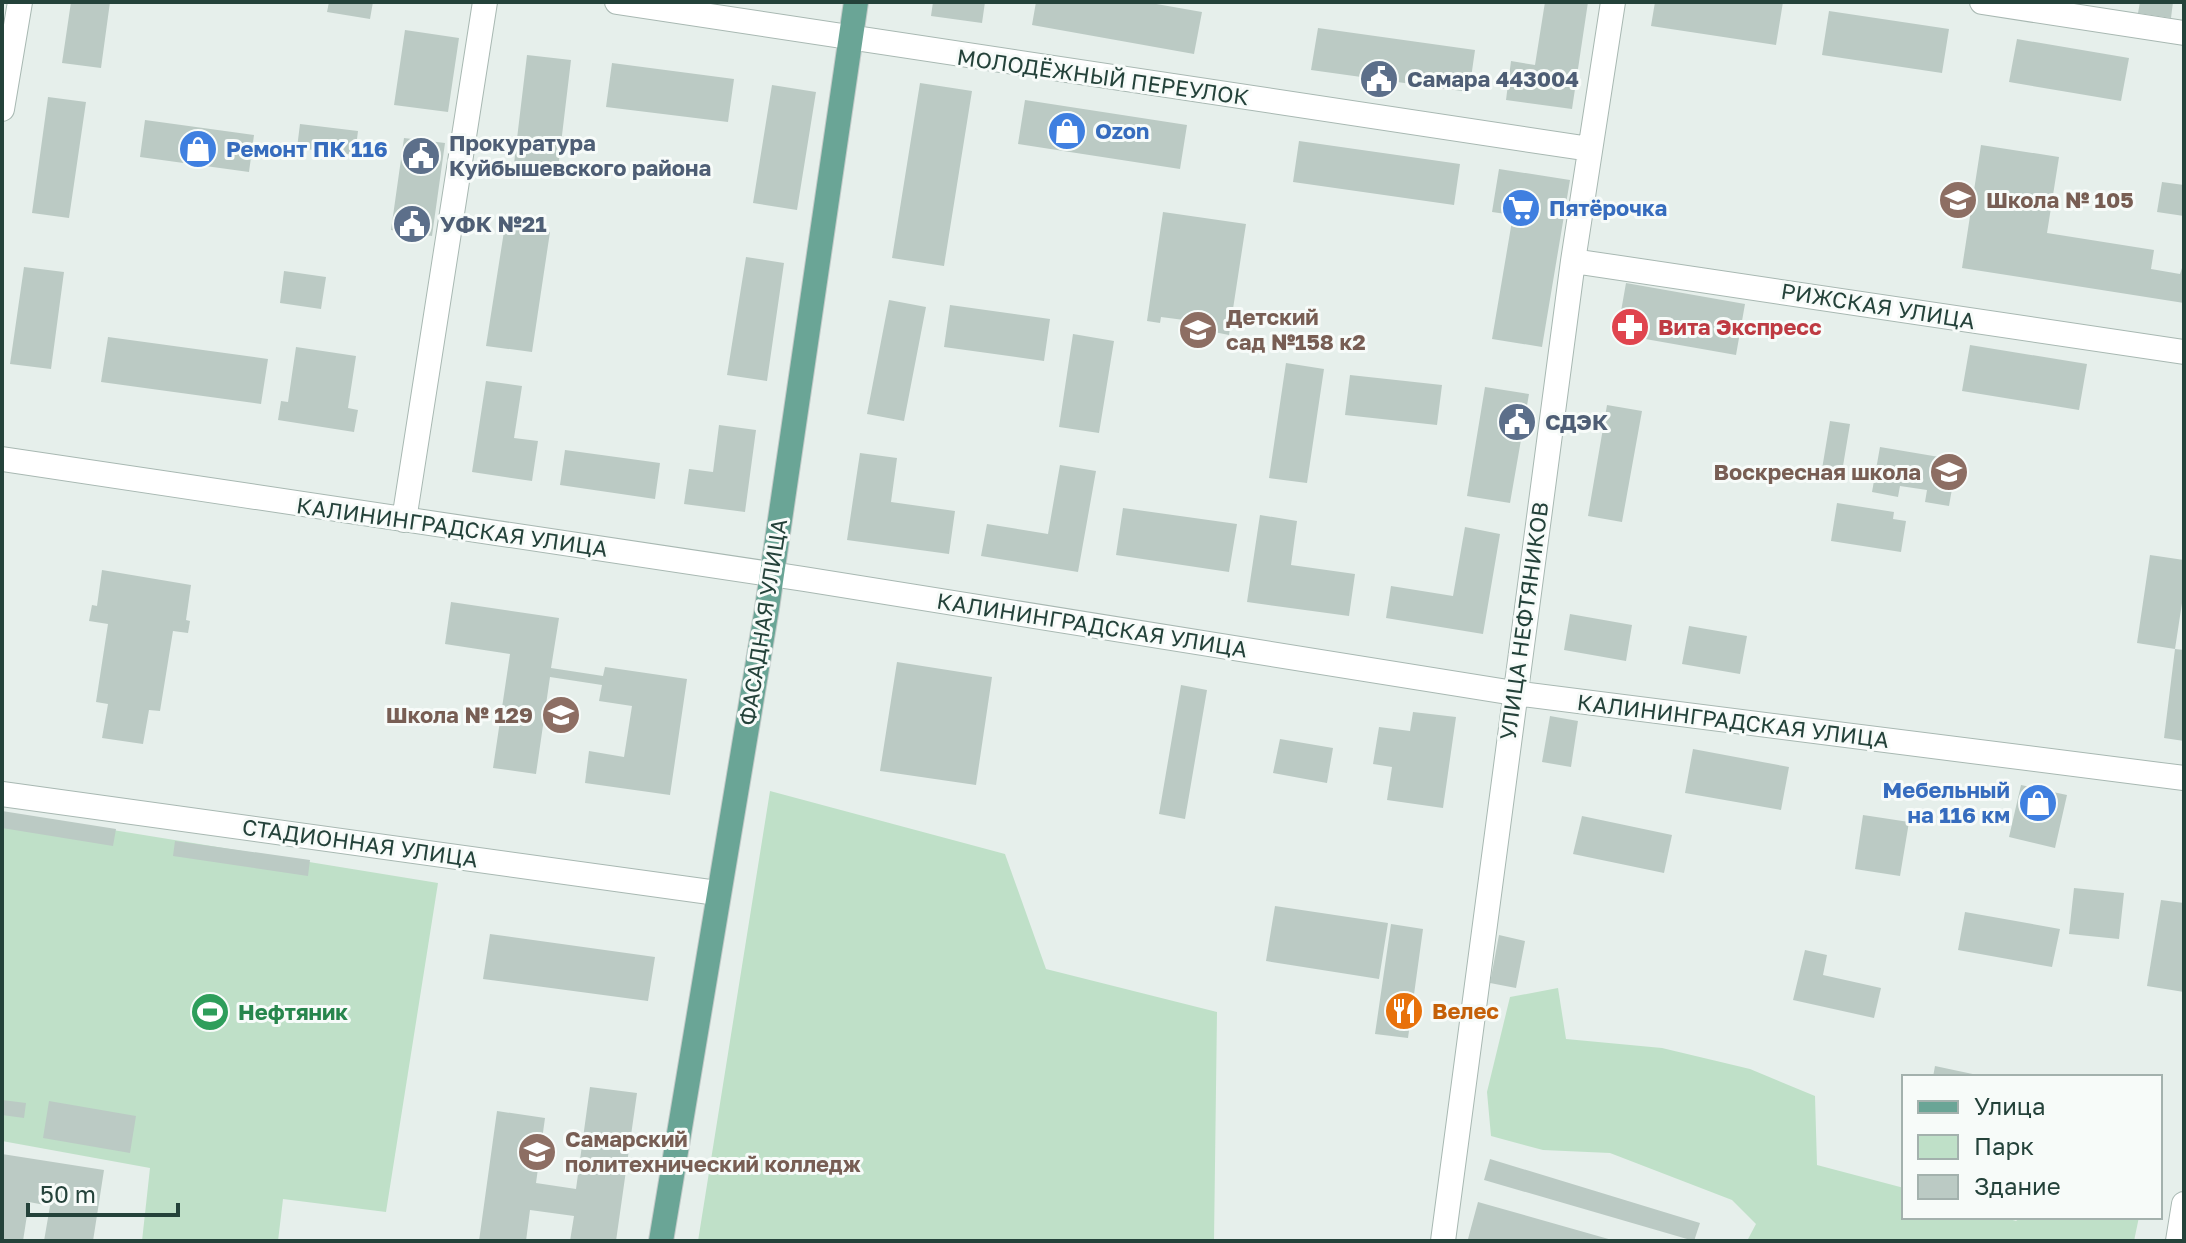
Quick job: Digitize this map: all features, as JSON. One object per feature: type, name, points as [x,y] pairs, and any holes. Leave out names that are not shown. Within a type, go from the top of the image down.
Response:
[{"type":"main road","name":"ФАСАДНАЯ УЛИЦА","points":[[661,1241],[772,574],[856,2]]},
{"type":"street","points":[[2,109],[20,2]]},
{"type":"street","points":[[404,520],[485,2]]},
{"type":"street","name":"МОЛОДЁЖНЫЙ ПЕРЕУЛОК","points":[[617,2],[851,40],[1590,149]]},
{"type":"street","name":"УЛИЦА НЕФТЯНИКОВ","points":[[1443,1241],[1573,261],[1613,2]]},
{"type":"street","points":[[1982,2],[2184,33]]},
{"type":"street","name":"РИЖСКАЯ УЛИЦА","points":[[1573,261],[2184,352]]},
{"type":"street","name":"КАЛИНИНГРАДСКАЯ УЛИЦА","points":[[2,459],[772,574],[1514,693],[2184,778]]},
{"type":"street","name":"СТАДИОННАЯ УЛИЦА","points":[[2,794],[717,893]]},
{"type":"street","points":[[2178,1241],[2184,1204]]},
{"type":"green space","points":[[770,791],[1005,854],[1046,969],[1217,1012],[1214,1241],[698,1241]]},
{"type":"green space","name":"Нефтяник","points":[[2,812],[438,883],[386,1212],[283,1199],[278,1241],[142,1241],[150,1168],[2,1141]]},
{"type":"green space","points":[[1558,988],[1566,1039],[1662,1048],[1750,1069],[1815,1096],[1817,1165],[1902,1187],[1902,1219],[2139,1219],[2134,1241],[1747,1241],[1756,1224],[1732,1200],[1610,1153],[1543,1150],[1491,1136],[1487,1092],[1510,997]]},
{"type":"building","points":[[71,2],[110,2],[101,68],[62,63]]},
{"type":"building","points":[[329,2],[373,2],[370,19],[327,12]]},
{"type":"building","points":[[933,2],[985,2],[982,23],[931,16]]},
{"type":"building","points":[[1036,2],[1145,2],[1202,12],[1194,54],[1032,25]]},
{"type":"building","points":[[1545,2],[1588,2],[1572,109],[1506,100],[1511,61],[1535,65]]},
{"type":"building","points":[[1655,2],[1783,2],[1776,45],[1651,26]]},
{"type":"building","points":[[2140,2],[2173,2],[2171,18],[2138,13]]},
{"type":"building","points":[[1829,11],[1949,29],[1942,73],[1822,55]]},
{"type":"building","points":[[1318,28],[1475,50],[1469,92],[1311,70]]},
{"type":"building","points":[[405,30],[459,38],[448,112],[394,105]]},
{"type":"building","points":[[2017,39],[2129,58],[2121,101],[2009,82]]},
{"type":"building","points":[[527,55],[571,60],[557,177],[513,172]]},
{"type":"building","points":[[612,63],[734,79],[728,122],[606,107]]},
{"type":"building","points":[[920,83],[972,91],[944,266],[892,258]]},
{"type":"building","points":[[772,85],[816,92],[797,210],[753,203]]},
{"type":"building","points":[[48,97],[86,102],[69,218],[32,213]]},
{"type":"building","points":[[1025,100],[1187,125],[1180,169],[1018,144]]},
{"type":"building","points":[[145,120],[254,135],[249,172],[140,157]]},
{"type":"building","points":[[300,124],[358,131],[355,155],[297,148]]},
{"type":"building","points":[[404,138],[445,143],[432,236],[391,230]]},
{"type":"building","points":[[1299,141],[1460,164],[1454,205],[1293,182]]},
{"type":"building","points":[[1981,145],[2059,157],[2047,233],[2154,250],[2151,269],[2180,274],[2184,262],[2184,303],[1962,268]]},
{"type":"building","points":[[1499,169],[1570,180],[1542,347],[1492,339],[1513,215],[1492,212]]},
{"type":"building","points":[[2162,182],[2184,185],[2184,216],[2157,212]]},
{"type":"building","points":[[1163,212],[1246,224],[1229,335],[1214,332],[1215,324],[1161,317],[1160,323],[1147,321]]},
{"type":"building","points":[[505,225],[550,232],[532,352],[486,346]]},
{"type":"building","points":[[746,257],[784,263],[767,381],[727,375]]},
{"type":"building","points":[[24,267],[64,272],[51,369],[10,364]]},
{"type":"building","points":[[284,271],[326,277],[321,309],[280,303]]},
{"type":"building","points":[[1626,283],[1745,304],[1736,355],[1617,334]]},
{"type":"building","points":[[889,300],[926,307],[904,421],[867,414]]},
{"type":"building","points":[[950,305],[1050,319],[1044,361],[944,347]]},
{"type":"building","points":[[1073,334],[1114,341],[1099,433],[1059,427]]},
{"type":"building","points":[[108,337],[268,359],[261,404],[101,382]]},
{"type":"building","points":[[1970,345],[2087,364],[2079,410],[1962,391]]},
{"type":"building","points":[[296,347],[356,356],[348,408],[358,410],[354,432],[278,420],[281,401],[288,402]]},
{"type":"building","points":[[1286,363],[1324,369],[1307,483],[1269,478]]},
{"type":"building","points":[[1350,375],[1442,385],[1437,425],[1345,415]]},
{"type":"building","points":[[486,381],[522,386],[514,438],[538,441],[532,481],[472,472]]},
{"type":"building","points":[[1485,387],[1529,394],[1510,503],[1467,496]]},
{"type":"building","points":[[1607,405],[1642,411],[1622,522],[1588,516]]},
{"type":"building","points":[[1830,421],[1850,424],[1841,478],[1821,475]]},
{"type":"building","points":[[719,425],[756,430],[745,512],[684,504],[689,469],[713,472]]},
{"type":"building","points":[[1880,447],[1957,460],[1949,506],[1925,502],[1927,490],[1900,486],[1898,497],[1872,492]]},
{"type":"building","points":[[565,450],[660,463],[655,499],[560,485]]},
{"type":"building","points":[[860,453],[897,458],[891,502],[955,511],[949,554],[847,540]]},
{"type":"building","points":[[1060,465],[1096,471],[1078,572],[981,556],[987,524],[1048,534]]},
{"type":"building","points":[[1837,503],[1894,512],[1893,519],[1906,521],[1901,552],[1831,541]]},
{"type":"building","points":[[1123,508],[1237,524],[1229,572],[1116,555]]},
{"type":"building","points":[[1260,515],[1297,521],[1291,565],[1355,574],[1349,616],[1247,602]]},
{"type":"building","points":[[1465,527],[1500,534],[1483,634],[1386,618],[1391,586],[1453,596]]},
{"type":"building","points":[[2150,555],[2184,560],[2184,590],[2175,649],[2137,643]]},
{"type":"building","points":[[102,570],[191,585],[186,620],[190,621],[188,633],[173,631],[160,711],[149,710],[143,744],[102,738],[108,704],[96,702],[108,624],[89,621],[92,605],[97,606]]},
{"type":"building","points":[[451,602],[559,618],[551,668],[603,676],[605,667],[687,679],[670,795],[585,783],[589,751],[624,757],[632,706],[599,701],[602,685],[550,677],[536,774],[493,768],[510,654],[445,644]]},
{"type":"building","points":[[1570,614],[1632,625],[1626,661],[1564,650]]},
{"type":"building","points":[[1689,626],[1747,636],[1740,674],[1682,664]]},
{"type":"building","points":[[2175,649],[2184,650],[2184,741],[2164,738]]},
{"type":"building","points":[[897,662],[992,677],[976,785],[880,771]]},
{"type":"building","points":[[1181,685],[1207,690],[1185,819],[1159,814]]},
{"type":"building","points":[[1413,712],[1456,717],[1443,808],[1387,800],[1392,767],[1373,764],[1379,727],[1410,731]]},
{"type":"building","points":[[1550,716],[1578,721],[1571,767],[1542,762]]},
{"type":"building","points":[[1280,739],[1333,748],[1327,783],[1273,773]]},
{"type":"building","points":[[1693,749],[1789,767],[1781,810],[1685,793]]},
{"type":"building","points":[[2021,785],[2067,795],[2055,848],[2009,837]]},
{"type":"building","points":[[2,811],[116,829],[113,846],[2,828]]},
{"type":"building","points":[[1863,815],[1909,822],[1900,876],[1855,869]]},
{"type":"building","points":[[1582,816],[1672,835],[1664,873],[1573,854]]},
{"type":"building","points":[[175,841],[310,860],[308,876],[173,856]]},
{"type":"building","points":[[2074,888],[2124,893],[2119,939],[2069,934]]},
{"type":"building","points":[[2161,900],[2184,903],[2184,992],[2147,986]]},
{"type":"building","points":[[1275,906],[1388,923],[1379,979],[1266,961]]},
{"type":"building","points":[[1965,912],[2060,929],[2052,967],[1958,950]]},
{"type":"building","points":[[1391,924],[1423,929],[1408,1038],[1375,1034]]},
{"type":"building","points":[[490,934],[655,957],[648,1001],[483,979]]},
{"type":"building","points":[[1499,935],[1525,941],[1516,988],[1490,983]]},
{"type":"building","points":[[1805,950],[1827,955],[1823,975],[1881,988],[1874,1018],[1793,1000]]},
{"type":"building","points":[[1935,1066],[1977,1075],[1933,1075]]},
{"type":"building","points":[[590,1087],[637,1093],[616,1241],[570,1241],[574,1216],[530,1210],[526,1241],[479,1241],[497,1111],[545,1118],[536,1183],[576,1189]]},
{"type":"building","points":[[2,1100],[26,1103],[24,1118],[2,1115]]},
{"type":"building","points":[[49,1101],[136,1116],[130,1153],[43,1138]]},
{"type":"building","points":[[2,1154],[104,1170],[93,1241],[44,1241],[50,1206],[29,1202],[23,1241],[2,1241]]},
{"type":"building","points":[[1490,1159],[1700,1223],[1694,1241],[1484,1180]]},
{"type":"building","points":[[1478,1202],[1612,1240],[1468,1239]]},
{"type":"place","name":"Самара 443004","points":[[1379,79]]},
{"type":"place","name":"Ozon","points":[[1067,131]]},
{"type":"place","name":"Ремонт ПК 116","points":[[198,149]]},
{"type":"place","name":"Прокуратура Куйбышевского района","points":[[421,156]]},
{"type":"place","name":"Школа № 105","points":[[1958,200]]},
{"type":"place","name":"Пятёрочка","points":[[1521,208]]},
{"type":"place","name":"УФК №21","points":[[412,224]]},
{"type":"place","name":"Вита Экспресс","points":[[1630,327]]},
{"type":"place","name":"Детский сад №158 к2","points":[[1198,330]]},
{"type":"place","name":"СДЭК","points":[[1517,422]]},
{"type":"place","name":"Воскресная школа","points":[[1949,472]]},
{"type":"place","name":"Школа № 129","points":[[561,715]]},
{"type":"place","name":"Мебельный на 116 км","points":[[2038,803]]},
{"type":"place","name":"Велес","points":[[1404,1011]]},
{"type":"place","name":"Нефтяник","points":[[210,1012]]},
{"type":"place","name":"Самарский политехнический колледж","points":[[537,1152]]}]
